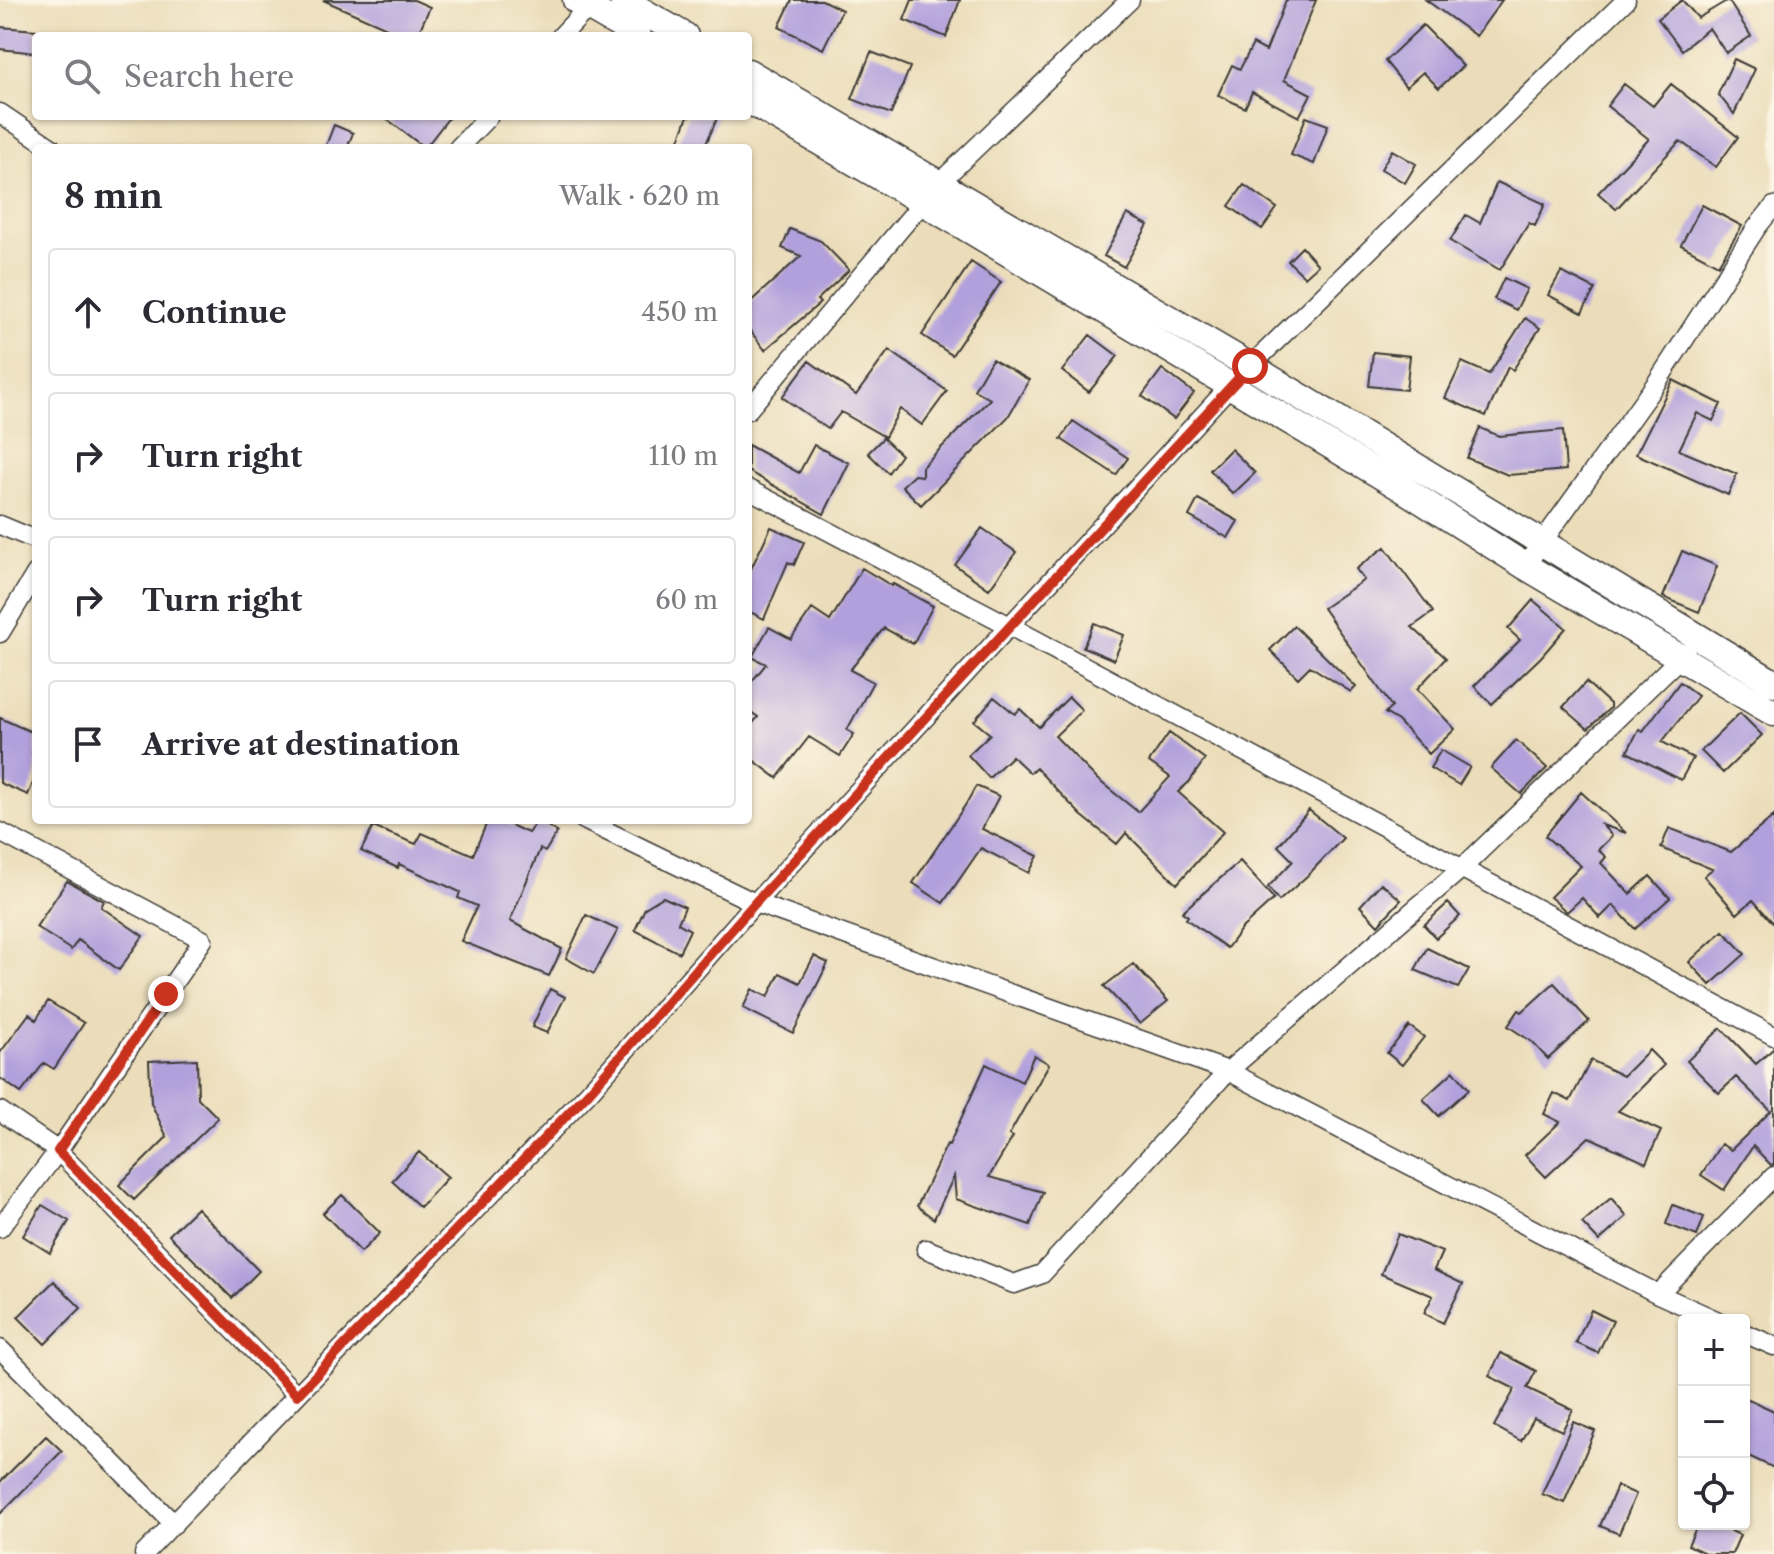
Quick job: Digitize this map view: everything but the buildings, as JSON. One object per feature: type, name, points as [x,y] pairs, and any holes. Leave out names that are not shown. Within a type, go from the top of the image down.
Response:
[{"type":"main road","points":[[623,0],[678,32]]},
{"type":"main road","points":[[586,2],[632,32]]},
{"type":"main road","points":[[752,75],[1230,386],[1774,713]]},
{"type":"main road","points":[[752,102],[931,192],[1250,366],[1774,683]]},
{"type":"street","points":[[752,405],[931,192],[1130,0]]},
{"type":"street","points":[[144,1554],[589,1092],[755,903],[1230,386],[1626,0]]},
{"type":"street","points":[[564,32],[586,2]]},
{"type":"street","points":[[0,113],[46,144]]},
{"type":"street","points":[[462,144],[485,120]]},
{"type":"street","points":[[1525,566],[1657,382],[1757,227],[1774,206]]},
{"type":"street","points":[[752,491],[1774,1036]]},
{"type":"street","points":[[0,525],[32,538]]},
{"type":"street","points":[[0,633],[32,580]]},
{"type":"street","points":[[926,1249],[1014,1284],[1042,1274],[1228,1071],[1461,869],[1700,637]]},
{"type":"street","points":[[592,824],[755,903],[1228,1071],[1658,1294],[1703,1314]]},
{"type":"street","points":[[0,832],[203,940],[58,1151],[0,1228]]},
{"type":"street","points":[[0,1111],[58,1151],[297,1395]]},
{"type":"street","points":[[1658,1294],[1774,1176]]},
{"type":"street","points":[[1750,1336],[1774,1346]]},
{"type":"street","points":[[0,1349],[174,1524]]},
{"type":"route","points":[[166,994],[58,1151],[297,1395],[589,1092],[755,903],[1008,625],[1250,366]]}]
